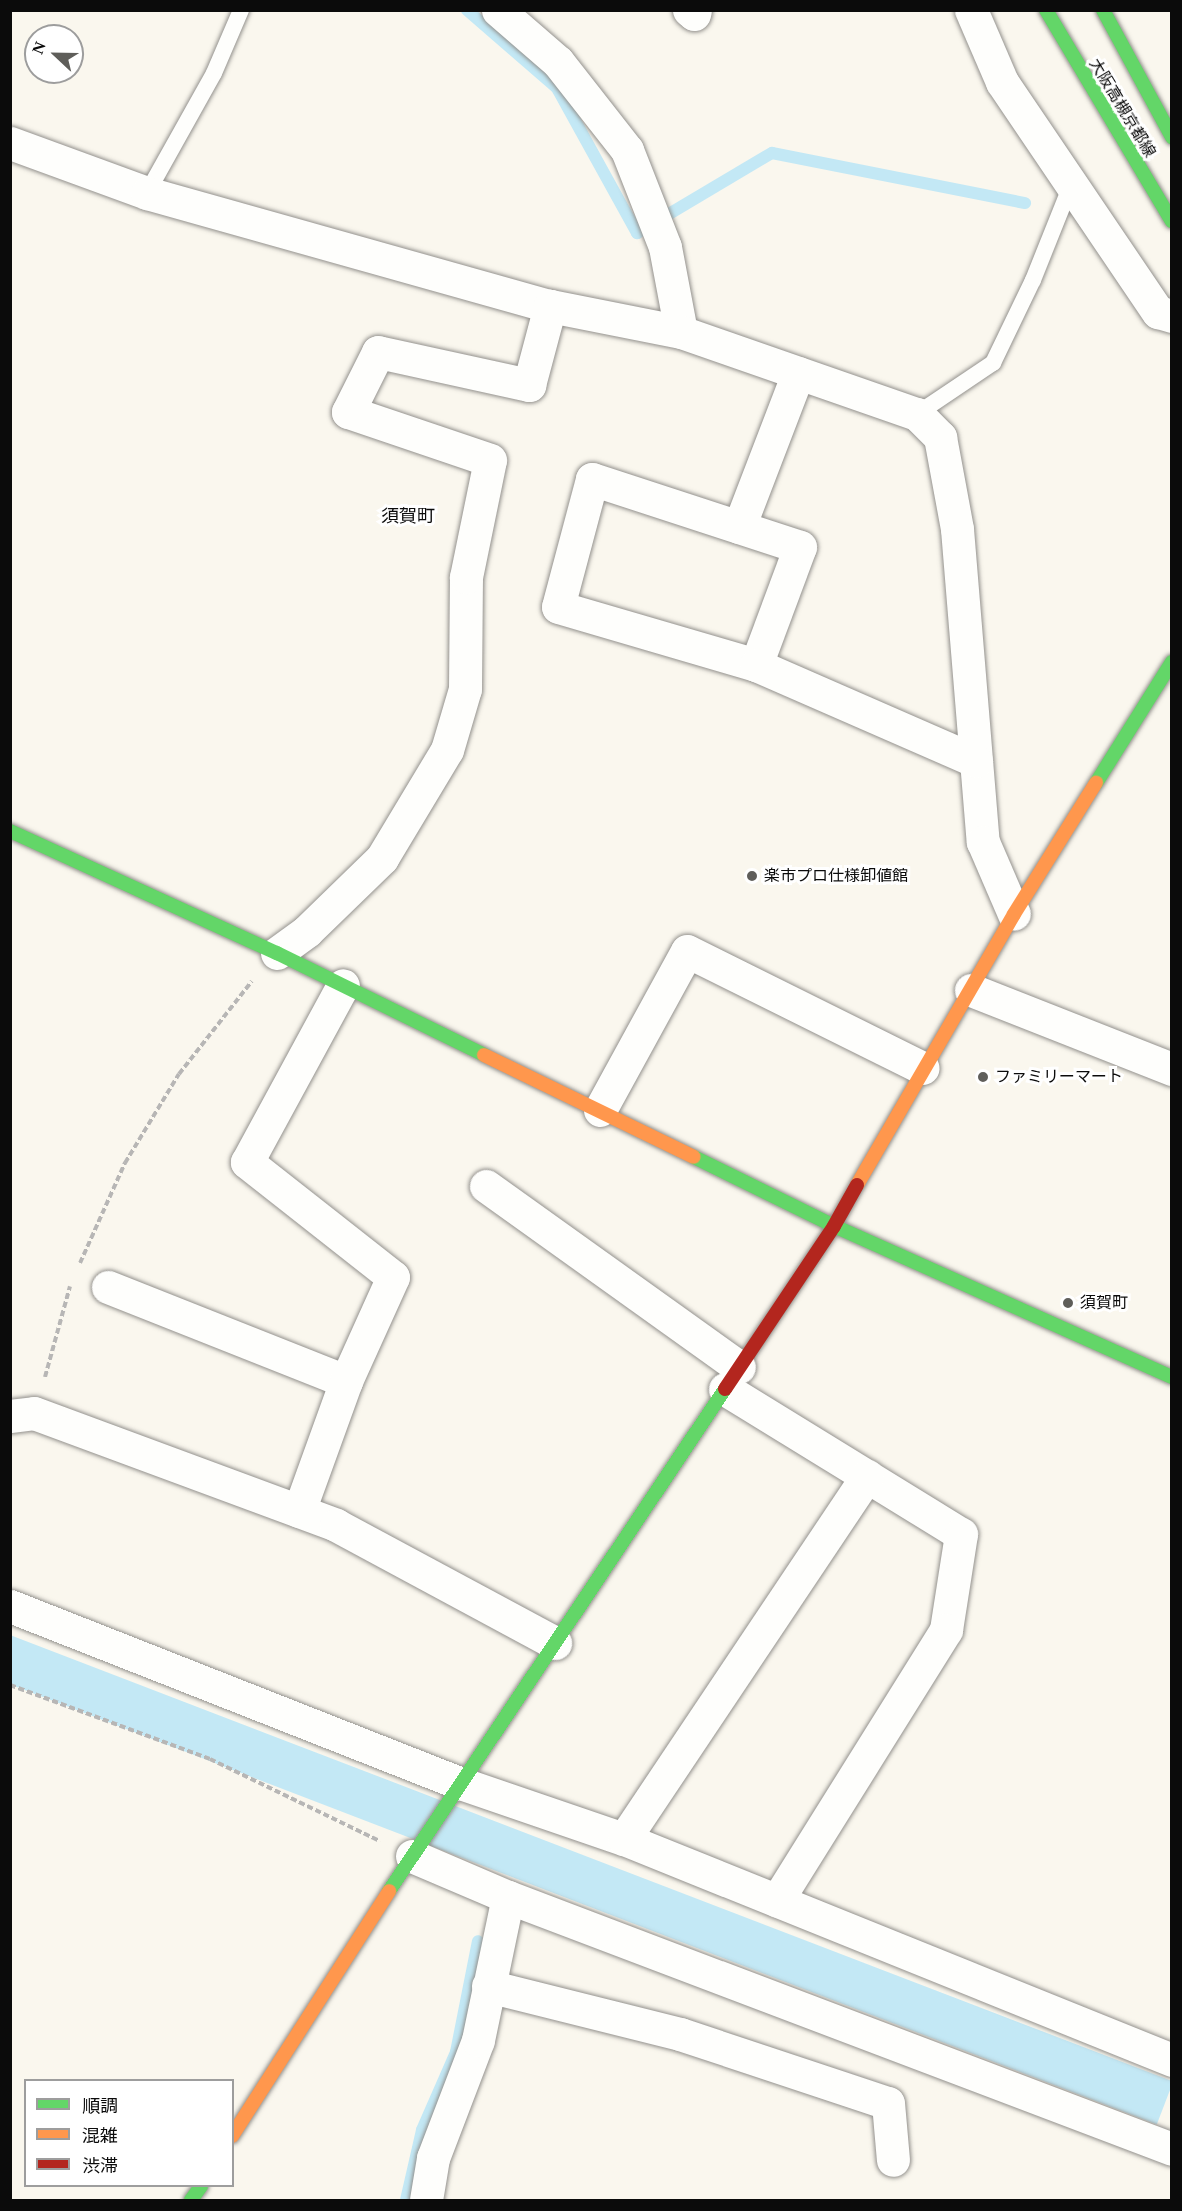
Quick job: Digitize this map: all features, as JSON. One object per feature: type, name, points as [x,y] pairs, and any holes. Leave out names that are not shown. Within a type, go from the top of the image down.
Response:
[{"type":"street","points":[[498,10],[558,62],[627,150],[665,247],[681,332]]},
{"type":"street","points":[[689,10],[694,14],[695,10]]},
{"type":"street","points":[[971,10],[1002,82],[1158,312],[1172,316]]},
{"type":"street","name":"大阪高槻京都線","points":[[1047,10],[1172,221]]},
{"type":"street","name":"大阪高槻京都線","points":[[1103,10],[1172,137]]},
{"type":"street","points":[[10,144],[147,193],[550,306],[681,332],[917,414],[940,437],[957,529],[983,842],[1014,914]]},
{"type":"street","points":[[277,953],[307,931],[382,858],[447,750],[465,689],[466,577],[490,460],[348,412],[378,352],[529,385],[550,306]]},
{"type":"street","points":[[739,527],[798,373]]},
{"type":"street","points":[[756,665],[800,547],[592,480],[558,607],[756,665],[976,761]]},
{"type":"street","points":[[234,2133],[460,1783],[834,1226],[923,1068],[1014,914],[1172,662]]},
{"type":"street","points":[[10,831],[277,953],[834,1226],[1172,1377]]},
{"type":"street","points":[[600,1110],[687,951],[923,1068]]},
{"type":"street","points":[[299,1511],[346,1381],[393,1277],[247,1162],[343,985]]},
{"type":"street","points":[[971,990],[1172,1069]]},
{"type":"street","points":[[486,1186],[732,1378],[867,1476],[962,1534],[946,1630],[777,1900]]},
{"type":"street","points":[[108,1287],[346,1381]]},
{"type":"street","points":[[22,1414],[336,1525],[555,1643]]},
{"type":"street","points":[[624,1839],[867,1476]]},
{"type":"street","points":[[10,1606],[460,1783],[624,1839],[1172,2060]]},
{"type":"street","points":[[412,1856],[508,1897],[1172,2149]]},
{"type":"street","points":[[426,2200],[433,2158],[478,2040],[508,1897]]},
{"type":"street","points":[[488,1986],[680,2034],[888,2103],[893,2160]]},
{"type":"street","points":[[191,2200],[200,2187]]},
{"type":"lane","points":[[147,193],[214,73],[241,10]]},
{"type":"lane","points":[[917,414],[993,363],[1032,280],[1071,185]]},
{"type":"path","points":[[78,1267],[125,1163],[179,1074],[229,1008],[277,953]]},
{"type":"path","points":[[22,1414],[73,1278]]},
{"type":"path","points":[[10,1685],[210,1759],[412,1856]]},
{"type":"water","points":[[10,1635],[1172,2081],[1157,2124],[10,1684]]},
{"type":"waterway","points":[[467,10],[557,88],[637,233],[772,153],[1025,203]]},
{"type":"waterway","points":[[406,2200],[422,2130],[456,2052],[478,1941]]},
{"type":"traffic: fast","points":[[1046,10],[1172,221]]},
{"type":"traffic: fast","points":[[1103,10],[1172,137]]},
{"type":"traffic: fast","points":[[1096,783],[1172,662]]},
{"type":"traffic: fast","points":[[10,831],[277,953],[484,1055]]},
{"type":"traffic: fast","points":[[694,1157],[834,1226],[1172,1377]]},
{"type":"traffic: fast","points":[[389,1891],[725,1389]]},
{"type":"traffic: fast","points":[[191,2200],[200,2187]]},
{"type":"traffic: slow","points":[[857,1185],[1014,914],[1096,783]]},
{"type":"traffic: slow","points":[[484,1055],[694,1157]]},
{"type":"traffic: slow","points":[[234,2133],[389,1891]]},
{"type":"traffic: jam","points":[[725,1389],[834,1226],[857,1185]]},
{"type":"place","name":"楽市プロ仕様卸値館","points":[[752,876]]},
{"type":"place","name":"ファミリーマート","points":[[983,1077]]},
{"type":"place","name":"須賀町","points":[[1068,1303]]},
{"type":"district","name":"須賀町","points":[[408,516]]}]
